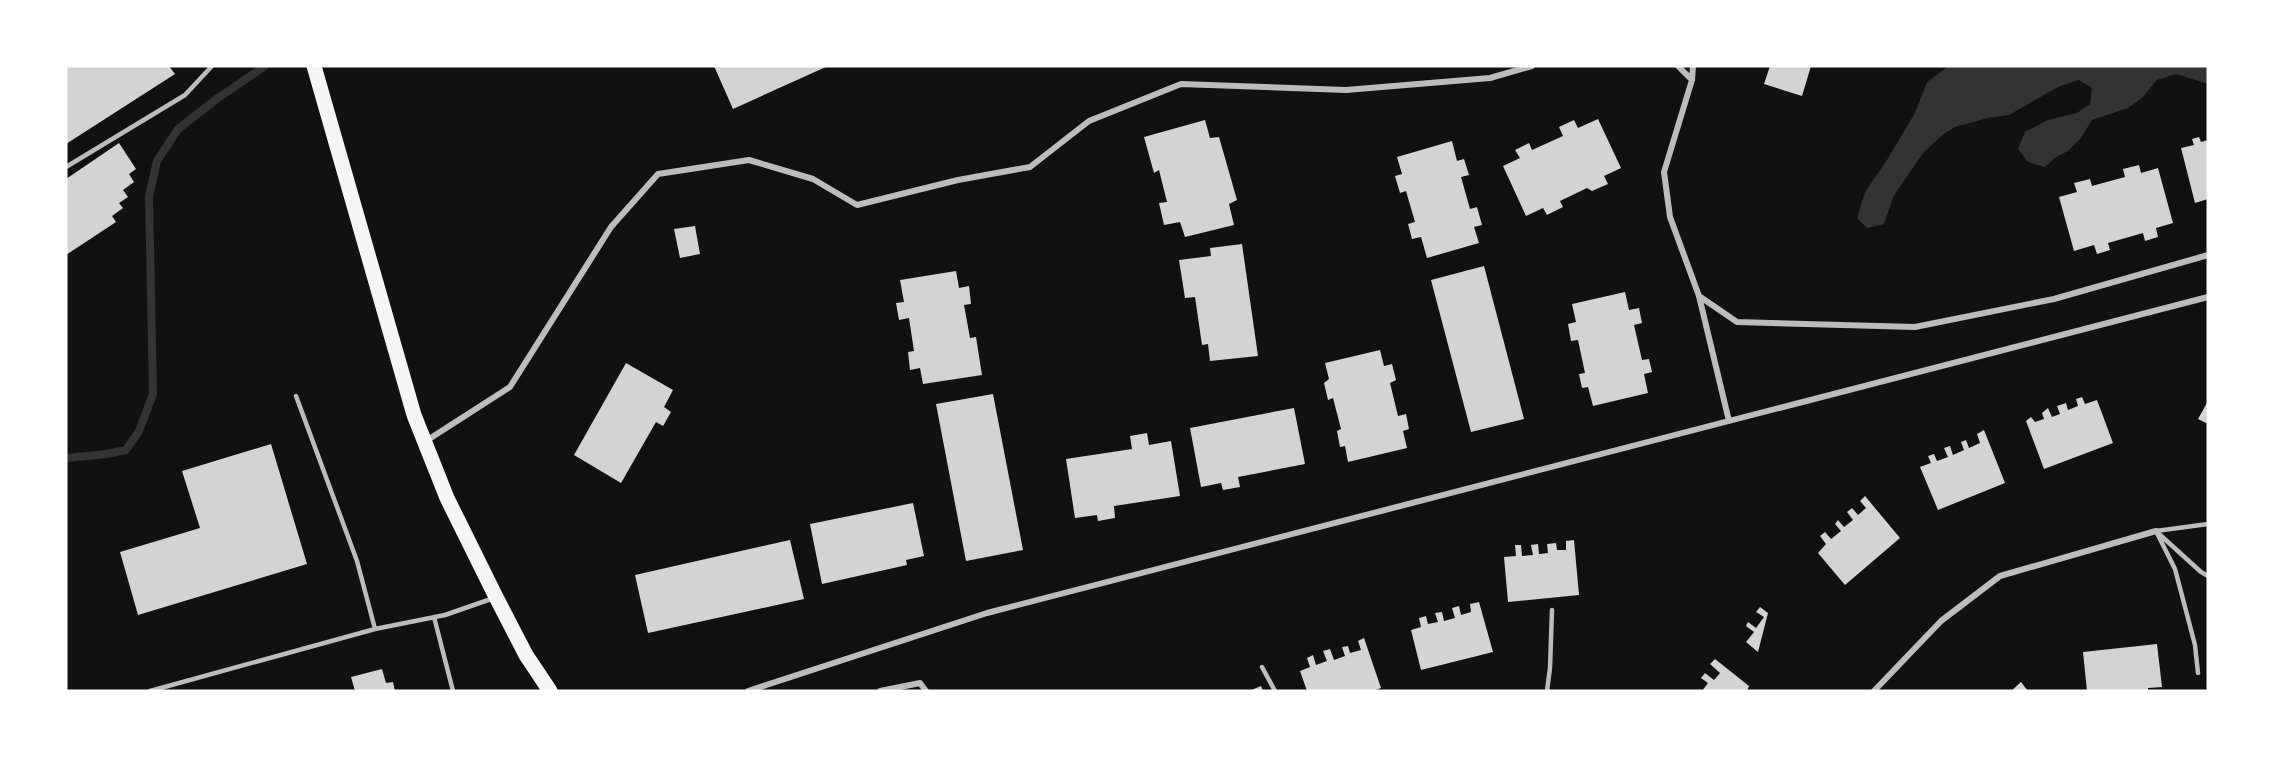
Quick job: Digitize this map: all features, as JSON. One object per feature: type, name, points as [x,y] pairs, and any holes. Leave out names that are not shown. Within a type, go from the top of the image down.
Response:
[{"type":"main road","points":[[314,66],[414,415],[447,498],[526,655],[550,691]]},
{"type":"street","points":[[425,442],[510,387],[611,227],[658,174],[749,160],[813,179],[857,205],[958,180],[1030,167],[1089,121],[1181,84],[1346,90],[1490,78],[1532,66]]},
{"type":"street","points":[[1678,66],[1692,80]]},
{"type":"street","points":[[1693,66],[1692,80],[1664,172],[1670,217],[1700,296],[1729,421]]},
{"type":"street","points":[[1700,296],[1737,322],[1915,327],[2054,299],[2208,255]]},
{"type":"street","points":[[748,691],[987,614],[2208,297]]},
{"type":"street","points":[[1874,691],[1941,621],[2000,576],[2156,531]]},
{"type":"street","points":[[880,691],[920,683],[926,691]]},
{"type":"lane","points":[[66,167],[185,94],[212,66]]},
{"type":"lane","points":[[296,396],[357,561],[375,629]]},
{"type":"lane","points":[[2156,531],[2208,524]]},
{"type":"lane","points":[[2156,531],[2201,573],[2208,576]]},
{"type":"lane","points":[[2156,531],[2175,569],[2195,645],[2198,674]]},
{"type":"lane","points":[[149,691],[375,629],[434,617],[496,597]]},
{"type":"lane","points":[[1547,691],[1552,610]]},
{"type":"lane","points":[[434,617],[453,691]]},
{"type":"lane","points":[[1262,667],[1275,691]]},
{"type":"shaded area","points":[[1949,66],[2208,66],[2208,84],[2176,74],[2157,80],[2142,98],[2128,108],[2092,120],[2081,138],[2068,151],[2056,157],[2045,167],[2028,162],[2018,149],[2025,132],[2048,120],[2077,113],[2090,104],[2092,88],[2079,80],[2058,87],[2009,115],[1955,127],[1924,152],[1894,195],[1884,224],[1867,228],[1857,218],[1865,192],[1915,113],[1927,82]]},
{"type":"building","points":[[66,66],[169,66],[175,74],[66,144]]},
{"type":"building","points":[[714,66],[828,66],[733,109]]},
{"type":"building","points":[[1770,66],[1811,66],[1802,96],[1764,84]]},
{"type":"building","points":[[1598,119],[1621,168],[1604,176],[1608,184],[1592,191],[1587,188],[1560,201],[1563,207],[1547,215],[1543,208],[1526,216],[1503,166],[1520,158],[1515,150],[1529,143],[1532,150],[1563,136],[1559,127],[1574,120],[1578,128]]},
{"type":"building","points":[[1205,120],[1210,138],[1219,137],[1237,200],[1229,204],[1234,225],[1185,237],[1180,222],[1164,225],[1159,203],[1167,202],[1159,170],[1154,173],[1144,137]]},
{"type":"building","points":[[2199,137],[2201,142],[2208,140],[2208,199],[2195,203],[2181,148],[2194,145],[2192,139]]},
{"type":"building","points":[[1452,141],[1457,161],[1464,159],[1469,175],[1461,177],[1470,209],[1477,207],[1482,225],[1474,227],[1479,243],[1427,258],[1421,237],[1412,239],[1408,224],[1415,222],[1406,191],[1400,193],[1395,176],[1402,174],[1397,157]]},
{"type":"building","points":[[119,143],[136,169],[129,174],[134,182],[123,190],[128,197],[119,203],[123,208],[112,216],[116,222],[66,255],[66,179]]},
{"type":"building","points":[[2139,165],[2141,173],[2158,168],[2173,223],[2156,228],[2158,237],[2145,241],[2143,233],[2108,243],[2110,250],[2097,254],[2094,245],[2074,251],[2059,197],[2077,192],[2074,183],[2090,179],[2092,186],[2125,177],[2123,169]]},
{"type":"building","points":[[695,226],[700,254],[680,258],[674,229]]},
{"type":"building","points":[[1242,244],[1258,356],[1210,361],[1208,344],[1202,345],[1195,297],[1185,298],[1179,260],[1211,256],[1210,248]]},
{"type":"building","points":[[1484,266],[1524,419],[1471,432],[1431,280]]},
{"type":"building","points":[[956,271],[959,288],[969,286],[971,304],[964,305],[970,338],[976,337],[982,375],[923,384],[920,368],[910,370],[908,352],[914,351],[909,318],[899,320],[896,303],[904,302],[900,280]]},
{"type":"building","points":[[1625,292],[1629,310],[1639,308],[1642,323],[1634,325],[1642,360],[1649,359],[1652,372],[1644,374],[1648,393],[1593,406],[1588,387],[1582,388],[1579,374],[1585,373],[1578,340],[1571,341],[1568,324],[1576,322],[1572,304]]},
{"type":"building","points":[[1380,350],[1384,366],[1392,364],[1396,380],[1390,383],[1398,416],[1406,414],[1409,429],[1403,431],[1407,448],[1348,462],[1345,446],[1340,447],[1337,431],[1341,429],[1333,398],[1328,400],[1324,383],[1329,379],[1325,363]]},
{"type":"building","points":[[626,363],[673,390],[664,407],[671,412],[663,426],[656,422],[621,483],[574,455]]},
{"type":"building","points":[[993,394],[1023,550],[966,561],[936,404]]},
{"type":"building","points":[[2082,397],[2085,404],[2097,400],[2113,443],[2044,469],[2026,421],[2031,417],[2035,422],[2044,419],[2042,413],[2048,408],[2052,417],[2060,414],[2057,406],[2066,403],[2068,410],[2078,406],[2076,399]]},
{"type":"building","points":[[2208,401],[2208,424],[2198,419]]},
{"type":"building","points":[[1294,408],[1305,464],[1238,477],[1240,487],[1223,490],[1221,483],[1201,487],[1190,428]]},
{"type":"building","points":[[1984,430],[2005,483],[1938,510],[1920,467],[1931,463],[1928,456],[1934,454],[1937,461],[1948,457],[1944,448],[1950,446],[1953,455],[1964,450],[1961,442],[1966,440],[1969,448],[1980,443],[1977,434]]},
{"type":"building","points":[[1147,433],[1149,445],[1171,441],[1180,496],[1114,506],[1115,518],[1098,521],[1097,515],[1075,518],[1066,459],[1132,449],[1130,436]]},
{"type":"building","points":[[271,444],[307,564],[138,615],[120,552],[200,528],[182,471]]},
{"type":"building","points":[[1865,496],[1900,538],[1845,585],[1818,553],[1826,544],[1820,536],[1825,532],[1831,539],[1841,531],[1835,524],[1838,520],[1844,527],[1853,520],[1847,512],[1852,508],[1858,515],[1866,508],[1860,501]]},
{"type":"building","points":[[913,503],[924,556],[906,560],[907,565],[822,584],[810,524]]},
{"type":"building","points":[[790,540],[804,599],[648,633],[635,575]]},
{"type":"building","points":[[1574,540],[1579,595],[1508,602],[1504,557],[1516,556],[1515,545],[1521,545],[1522,556],[1533,555],[1531,545],[1538,544],[1539,554],[1548,553],[1547,544],[1556,543],[1557,550],[1566,550],[1566,541]]},
{"type":"building","points":[[1479,602],[1493,652],[1421,670],[1411,630],[1421,627],[1419,618],[1426,616],[1428,624],[1438,622],[1435,613],[1442,612],[1444,621],[1455,618],[1452,608],[1459,606],[1461,615],[1471,612],[1470,604]]},
{"type":"building","points":[[1760,607],[1768,613],[1758,652],[1746,642],[1754,632],[1746,626],[1748,622],[1756,628],[1764,617],[1756,612]]},
{"type":"building","points":[[1364,638],[1381,688],[1373,691],[1307,691],[1300,671],[1310,667],[1307,658],[1313,655],[1316,665],[1327,661],[1323,651],[1330,649],[1334,660],[1345,656],[1342,647],[1348,646],[1350,653],[1361,650],[1358,641]]},
{"type":"building","points":[[2157,644],[2162,687],[2148,688],[2148,691],[2087,691],[2083,652]]},
{"type":"building","points":[[1715,659],[1749,686],[1747,691],[1702,691],[1708,683],[1701,678],[1705,673],[1714,680],[1720,673],[1710,664]]},
{"type":"building","points":[[382,669],[386,683],[393,682],[395,691],[355,691],[351,677]]},
{"type":"building","points":[[2021,682],[2028,691],[2011,691]]},
{"type":"building","points":[[1261,686],[1263,691],[1249,691]]},
{"type":"waterway","points":[[66,458],[126,450],[139,431],[153,394],[149,196],[157,161],[178,129],[265,66]]}]
